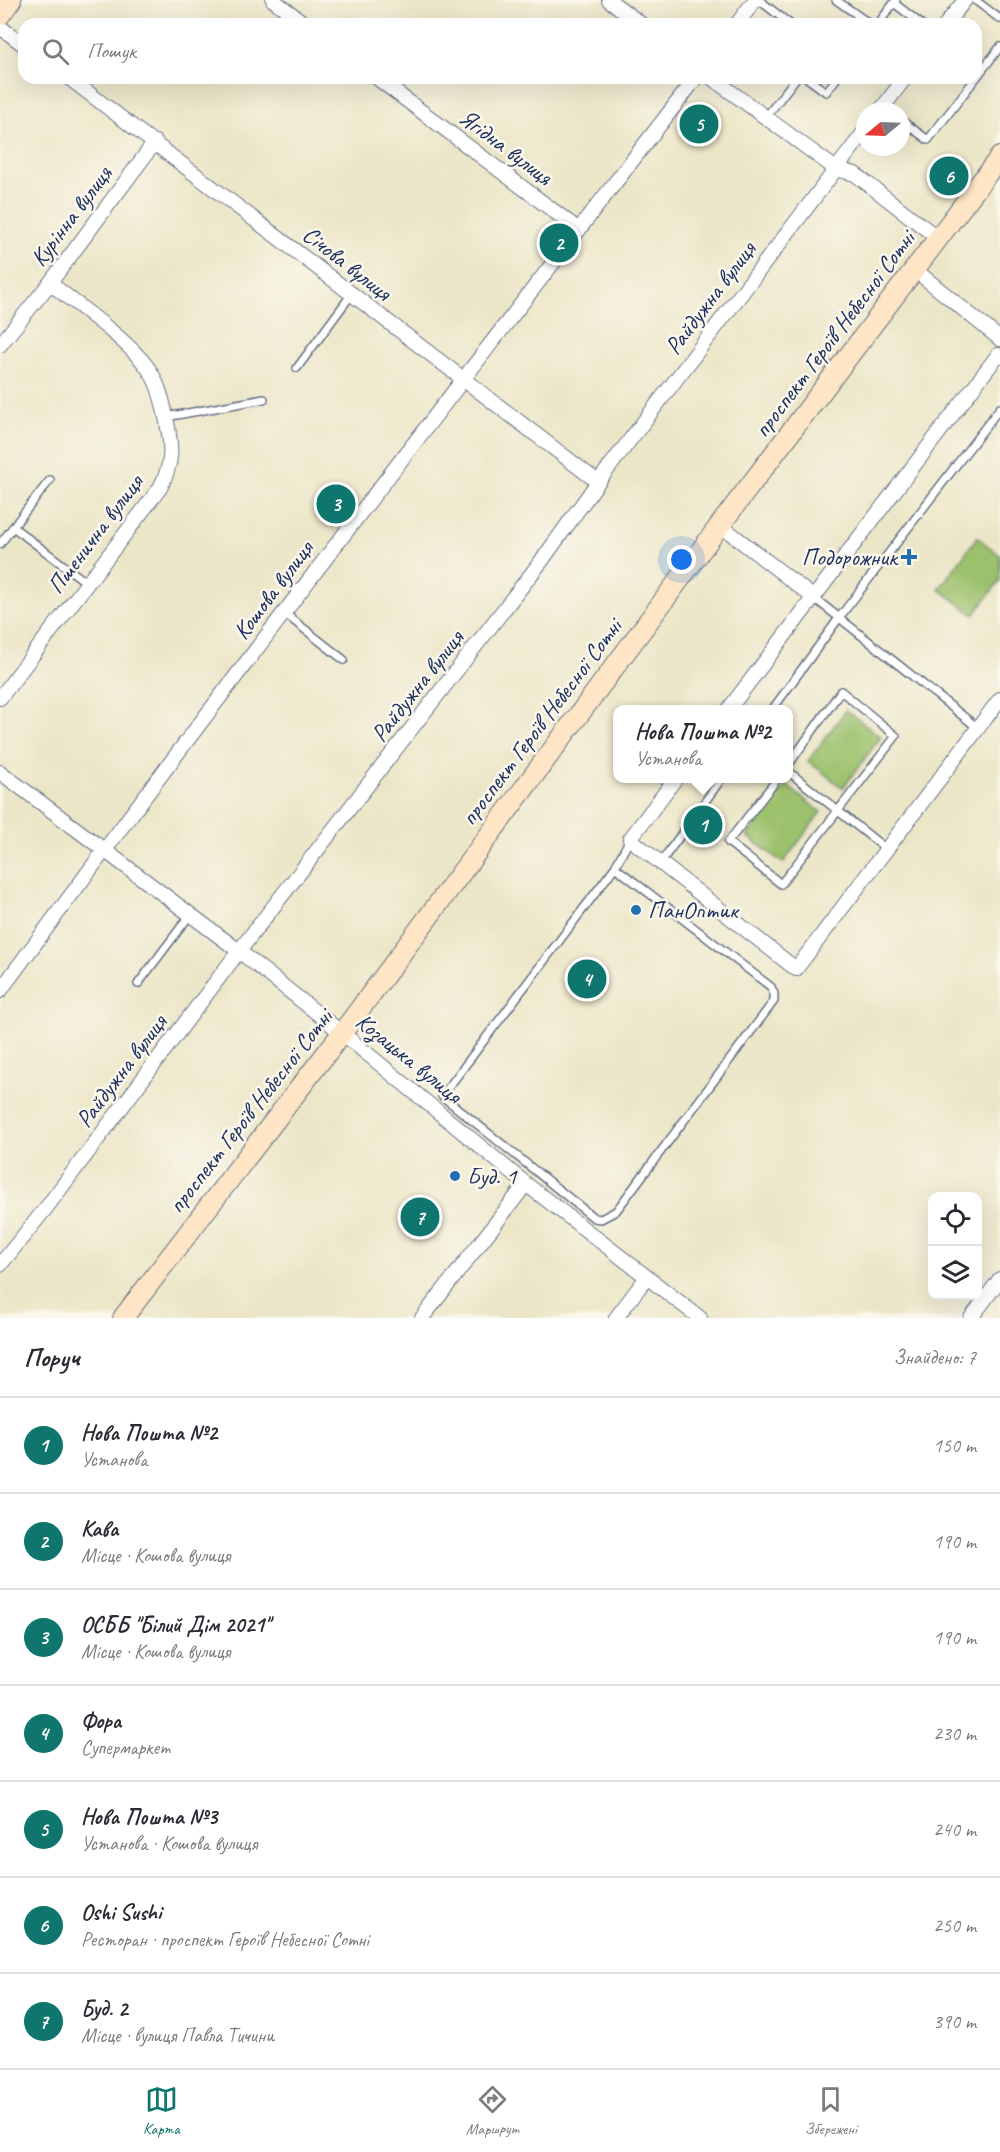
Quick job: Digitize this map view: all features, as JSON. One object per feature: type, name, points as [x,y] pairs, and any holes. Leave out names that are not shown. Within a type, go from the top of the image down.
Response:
[{"type":"street","points":[[0,15],[11,0]]},
{"type":"street","points":[[273,0],[297,18]]},
{"type":"street","points":[[609,0],[633,18]]},
{"type":"street","points":[[742,18],[757,0]]},
{"type":"street","points":[[951,18],[965,0]]},
{"type":"street","points":[[0,27],[18,40]]},
{"type":"street","name":"Січова вулиця","points":[[77,84],[598,482]]},
{"type":"street","name":"Ягідна вулиця","points":[[385,84],[579,230]]},
{"type":"street","name":"Кошова вулиця","points":[[0,991],[405,453],[691,84]]},
{"type":"street","points":[[720,84],[836,169],[855,174],[939,239]]},
{"type":"street","points":[[889,102],[901,84]]},
{"type":"street","name":"Курінна вулиця","points":[[0,345],[50,283],[155,142]]},
{"type":"street","name":"Райдужна вулиця","points":[[0,1264],[46,1208],[239,951],[543,559],[598,482],[856,143]]},
{"type":"street","name":"проспект Героїв Небесної Сотні","points":[[123,1318],[342,1033],[720,525],[1000,157]]},
{"type":"street","points":[[915,270],[1000,339]]},
{"type":"street","name":"Пшенична вулиця","points":[[0,698],[160,488],[169,469],[171,455],[166,417],[157,384],[142,359],[50,283]]},
{"type":"street","points":[[732,705],[999,355]]},
{"type":"street","points":[[720,525],[813,597]]},
{"type":"street","points":[[672,783],[630,839],[796,969],[1000,699]]},
{"type":"street","name":"Козацька вулиця","points":[[0,772],[239,951],[342,1033],[437,1102],[526,1184],[700,1318]]},
{"type":"street","points":[[422,1318],[526,1184]]},
{"type":"street","points":[[616,1318],[647,1277]]},
{"type":"street","points":[[970,1318],[1000,1279]]},
{"type":"lane","points":[[757,0],[782,18]]},
{"type":"lane","points":[[836,0],[862,18]]},
{"type":"lane","points":[[975,0],[1000,19]]},
{"type":"lane","points":[[883,18],[895,2],[914,18]]},
{"type":"lane","points":[[982,70],[1000,47]]},
{"type":"lane","points":[[766,117],[791,84]]},
{"type":"lane","points":[[815,84],[826,92],[832,84]]},
{"type":"lane","points":[[910,127],[928,140],[971,84]]},
{"type":"lane","points":[[297,368],[351,295]]},
{"type":"lane","points":[[166,417],[264,399]]},
{"type":"lane","points":[[776,705],[839,618],[1000,408]]},
{"type":"lane","points":[[0,544],[50,480]]},
{"type":"lane","points":[[13,527],[87,582]]},
{"type":"lane","points":[[813,597],[978,728]]},
{"type":"lane","points":[[284,614],[344,660]]},
{"type":"lane","points":[[774,783],[728,842],[781,884],[896,736],[841,691],[793,758]]},
{"type":"lane","points":[[793,775],[886,849]]},
{"type":"lane","points":[[661,862],[718,783]]},
{"type":"lane","points":[[615,867],[771,987],[774,1001],[616,1211],[601,1219],[594,1218],[437,1102],[615,867],[630,839]]},
{"type":"lane","points":[[138,984],[190,915]]},
{"type":"green space","points":[[977,537],[1000,555],[1000,580],[974,615],[939,589]]},
{"type":"green space","points":[[846,710],[881,737],[843,788],[808,761]]},
{"type":"green space","points":[[786,785],[821,812],[783,863],[747,836]]},
{"type":"place","name":"Нова Пошта №3","points":[[699,124]]},
{"type":"place","name":"Oshi Sushi","points":[[949,176]]},
{"type":"place","name":"Кава","points":[[559,243]]},
{"type":"place","name":"ОСББ \"Білий Дім 2021\"","points":[[336,504]]},
{"type":"place","name":"Подорожник","points":[[909,557]]},
{"type":"place","name":"Нова Пошта №2","points":[[703,825]]},
{"type":"place","name":"ПанОптик","points":[[636,910]]},
{"type":"place","name":"Фора","points":[[587,979]]},
{"type":"place","name":"Буд. 1","points":[[455,1176]]},
{"type":"place","name":"Буд. 2","points":[[420,1217]]}]
